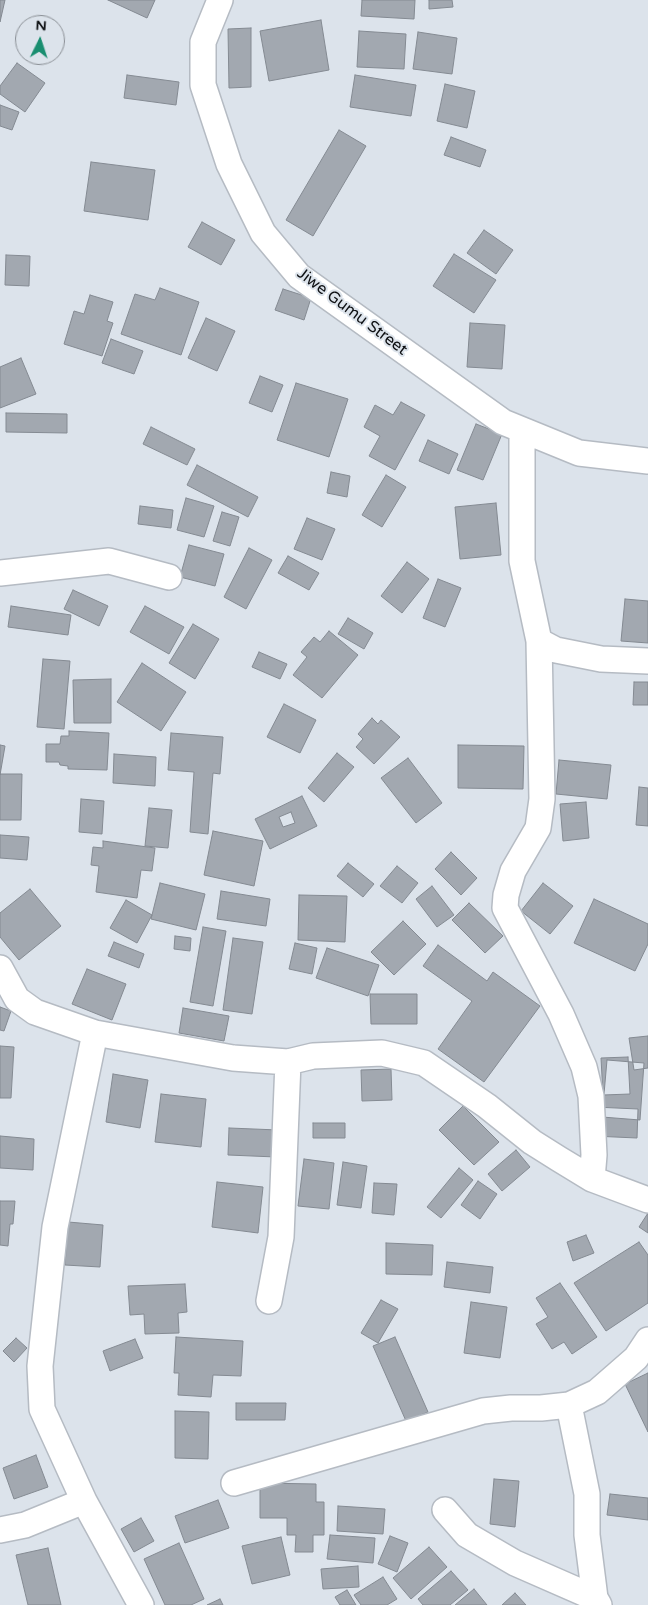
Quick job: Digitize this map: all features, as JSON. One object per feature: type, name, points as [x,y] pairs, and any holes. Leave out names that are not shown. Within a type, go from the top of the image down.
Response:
[{"type":"street","name":"Jiwe Gumu Street","points":[[220,0],[203,42],[203,85],[229,164],[263,233],[299,276],[503,422],[579,453],[648,461]]},
{"type":"street","points":[[522,430],[522,561],[539,640],[542,799],[538,828],[513,871],[506,895],[505,908],[561,1014],[584,1067],[591,1096],[594,1154],[592,1178]]},
{"type":"street","points":[[0,572],[109,561],[169,576]]},
{"type":"street","points":[[539,640],[556,650],[592,657],[648,661]]},
{"type":"street","points":[[0,968],[17,998],[36,1012],[95,1032],[233,1058],[288,1062],[313,1056],[382,1053],[424,1063],[487,1106],[532,1142],[592,1178],[648,1200]]},
{"type":"street","points":[[95,1032],[55,1227],[40,1366],[42,1409],[84,1501],[141,1605]]},
{"type":"street","points":[[269,1302],[281,1237],[288,1062]]},
{"type":"street","points":[[234,1483],[483,1411],[569,1405],[597,1392],[636,1358],[648,1340]]},
{"type":"street","points":[[569,1405],[587,1494],[587,1535],[597,1601]]},
{"type":"street","points":[[0,1530],[25,1525],[84,1501]]},
{"type":"street","points":[[445,1510],[467,1535],[515,1563],[597,1601]]},
{"type":"building","points":[[0,0],[5,0],[0,22]]},
{"type":"building","points":[[108,0],[155,0],[147,18]]},
{"type":"building","points":[[362,0],[415,0],[414,19],[361,16]]},
{"type":"building","points":[[429,0],[452,0],[453,7],[429,9]]},
{"type":"building","points":[[321,20],[329,70],[269,81],[260,31]]},
{"type":"building","points":[[251,28],[251,87],[229,88],[228,29]]},
{"type":"building","points":[[359,31],[406,34],[404,69],[357,67]]},
{"type":"building","points":[[418,32],[457,38],[452,74],[413,69]]},
{"type":"building","points":[[16,65],[20,65],[45,83],[25,112],[0,94],[0,86]]},
{"type":"building","points":[[127,75],[179,82],[176,105],[124,98]]},
{"type":"building","points":[[355,75],[416,85],[411,116],[350,107]]},
{"type":"building","points":[[445,84],[475,91],[467,128],[437,121]]},
{"type":"building","points":[[0,105],[19,112],[12,130],[0,126]]},
{"type":"building","points":[[339,130],[366,146],[313,236],[286,220]]},
{"type":"building","points":[[451,137],[486,150],[480,167],[444,155]]},
{"type":"building","points":[[91,162],[155,170],[148,220],[84,211]]},
{"type":"building","points":[[202,222],[235,240],[221,265],[188,247]]},
{"type":"building","points":[[484,230],[513,250],[496,274],[467,253]]},
{"type":"building","points":[[454,254],[496,280],[474,313],[433,286]]},
{"type":"building","points":[[6,255],[30,256],[29,286],[5,285]]},
{"type":"building","points":[[160,288],[199,302],[181,355],[121,334],[135,294],[155,300]]},
{"type":"building","points":[[283,289],[311,298],[304,320],[275,310]]},
{"type":"building","points":[[90,295],[113,302],[107,321],[113,323],[102,356],[64,344],[74,311],[84,314]]},
{"type":"building","points":[[206,318],[235,331],[217,371],[188,358]]},
{"type":"building","points":[[470,323],[505,325],[502,369],[467,367]]},
{"type":"building","points":[[111,339],[143,351],[134,374],[102,363]]},
{"type":"building","points":[[21,358],[36,394],[0,408],[0,367]]},
{"type":"building","points":[[260,376],[283,385],[272,412],[249,403]]},
{"type":"building","points":[[296,383],[348,399],[329,457],[277,440]]},
{"type":"building","points":[[401,402],[425,415],[395,470],[369,456],[380,436],[364,427],[375,405],[393,415]]},
{"type":"building","points":[[6,413],[67,414],[67,433],[6,432]]},
{"type":"building","points":[[476,424],[502,434],[483,480],[457,470]]},
{"type":"building","points":[[151,427],[195,449],[187,465],[143,444]]},
{"type":"building","points":[[428,440],[458,454],[449,474],[419,461]]},
{"type":"building","points":[[197,465],[258,497],[248,517],[187,485]]},
{"type":"building","points":[[331,472],[350,476],[347,497],[327,493]]},
{"type":"building","points":[[386,475],[406,487],[382,527],[362,515]]},
{"type":"building","points":[[186,498],[214,506],[204,537],[177,530]]},
{"type":"building","points":[[496,503],[501,555],[460,559],[455,507]]},
{"type":"building","points":[[140,506],[173,510],[171,528],[138,524]]},
{"type":"building","points":[[222,512],[239,517],[230,546],[213,541]]},
{"type":"building","points":[[307,518],[335,529],[322,560],[294,549]]},
{"type":"building","points":[[189,545],[224,554],[215,586],[180,577]]},
{"type":"building","points":[[249,548],[272,560],[246,609],[224,597]]},
{"type":"building","points":[[288,556],[319,573],[309,590],[278,573]]},
{"type":"building","points":[[407,562],[429,579],[402,613],[381,596]]},
{"type":"building","points":[[438,579],[461,588],[445,627],[423,618]]},
{"type":"building","points":[[73,590],[108,606],[99,626],[64,609]]},
{"type":"building","points":[[625,599],[648,601],[648,643],[621,641]]},
{"type":"building","points":[[11,606],[71,615],[68,635],[8,627]]},
{"type":"building","points":[[145,606],[184,627],[169,654],[130,632]]},
{"type":"building","points":[[348,618],[373,633],[364,649],[338,634]]},
{"type":"building","points":[[193,624],[219,639],[195,679],[169,663]]},
{"type":"building","points":[[329,631],[358,655],[322,698],[293,675],[307,657],[301,652],[314,637],[320,642]]},
{"type":"building","points":[[259,652],[287,664],[280,679],[252,667]]},
{"type":"building","points":[[43,659],[70,661],[64,729],[37,727]]},
{"type":"building","points":[[142,663],[186,692],[161,731],[117,702]]},
{"type":"building","points":[[111,679],[111,723],[74,723],[73,680]]},
{"type":"building","points":[[634,682],[648,682],[648,705],[633,705]]},
{"type":"building","points":[[284,704],[316,720],[300,753],[267,737]]},
{"type":"building","points":[[372,718],[378,724],[381,720],[400,737],[374,764],[356,747],[363,739],[358,734]]},
{"type":"building","points":[[69,731],[109,733],[107,770],[68,769],[68,766],[60,765],[59,762],[46,762],[46,744],[60,744],[61,736],[69,736]]},
{"type":"building","points":[[171,733],[223,737],[220,774],[213,773],[208,834],[190,832],[194,772],[168,770]]},
{"type":"building","points":[[0,745],[5,746],[0,775]]},
{"type":"building","points":[[458,745],[524,746],[523,789],[458,788]]},
{"type":"building","points":[[337,753],[354,767],[324,802],[308,788]]},
{"type":"building","points":[[114,754],[156,757],[155,786],[113,783]]},
{"type":"building","points":[[408,758],[442,803],[416,823],[381,778]]},
{"type":"building","points":[[559,760],[611,765],[607,799],[556,794]]},
{"type":"building","points":[[0,774],[22,774],[21,820],[0,820]]},
{"type":"building","points":[[639,787],[648,788],[648,826],[636,825]]},
{"type":"building","points":[[302,796],[317,826],[270,849],[255,819]],"holes":[[[291,812],[295,823],[283,827],[279,817]]]},
{"type":"building","points":[[81,799],[104,801],[102,834],[79,832]]},
{"type":"building","points":[[586,802],[589,838],[563,841],[560,804]]},
{"type":"building","points":[[149,808],[172,810],[168,848],[145,846]]},
{"type":"building","points":[[213,831],[263,841],[254,886],[204,875]]},
{"type":"building","points":[[0,835],[29,837],[27,860],[0,858]]},
{"type":"building","points":[[103,841],[155,848],[152,871],[141,870],[137,898],[96,892],[99,866],[91,865],[93,847],[103,848]]},
{"type":"building","points":[[451,852],[477,878],[461,895],[435,869]]},
{"type":"building","points":[[348,863],[374,884],[363,897],[337,876]]},
{"type":"building","points":[[397,866],[418,883],[402,903],[380,886]]},
{"type":"building","points":[[160,883],[205,894],[196,930],[151,919]]},
{"type":"building","points":[[543,883],[573,906],[550,934],[521,911]]},
{"type":"building","points":[[432,886],[454,915],[437,927],[416,899]]},
{"type":"building","points":[[30,889],[61,926],[19,960],[0,937],[0,913]]},
{"type":"building","points":[[221,891],[270,899],[266,926],[217,919]]},
{"type":"building","points":[[299,895],[347,896],[345,942],[298,940]]},
{"type":"building","points":[[594,899],[648,924],[648,944],[635,971],[574,943]]},
{"type":"building","points":[[126,900],[152,915],[137,943],[110,928]]},
{"type":"building","points":[[469,903],[503,936],[485,953],[452,920]]},
{"type":"building","points":[[403,921],[426,944],[394,975],[371,952]]},
{"type":"building","points":[[203,927],[226,931],[213,1006],[190,1002]]},
{"type":"building","points":[[175,936],[191,938],[190,951],[174,949]]},
{"type":"building","points":[[233,938],[263,942],[252,1014],[223,1010]]},
{"type":"building","points":[[114,942],[144,954],[139,968],[108,956]]},
{"type":"building","points":[[295,943],[317,948],[312,974],[289,969]]},
{"type":"building","points":[[438,945],[487,981],[493,972],[540,1006],[484,1082],[438,1049],[472,1001],[423,966]]},
{"type":"building","points":[[327,948],[379,965],[368,996],[316,978]]},
{"type":"building","points":[[87,969],[126,984],[112,1020],[72,1004]]},
{"type":"building","points":[[370,994],[417,994],[417,1024],[371,1024]]},
{"type":"building","points":[[0,1007],[11,1011],[4,1031],[0,1030]]},
{"type":"building","points":[[183,1008],[229,1016],[224,1041],[179,1033]]},
{"type":"building","points":[[648,1036],[648,1068],[634,1070],[629,1038]]},
{"type":"building","points":[[0,1046],[14,1047],[11,1098],[0,1098]]},
{"type":"building","points":[[628,1057],[630,1094],[603,1095],[601,1058]]},
{"type":"building","points":[[607,1060],[644,1063],[640,1120],[602,1117]]},
{"type":"building","points":[[391,1069],[392,1100],[362,1101],[361,1070]]},
{"type":"building","points":[[113,1074],[148,1080],[140,1128],[106,1122]]},
{"type":"building","points":[[161,1094],[206,1099],[201,1147],[155,1142]]},
{"type":"building","points":[[463,1106],[499,1142],[474,1165],[439,1130]]},
{"type":"building","points":[[594,1107],[638,1109],[637,1138],[593,1136]]},
{"type":"building","points":[[313,1123],[345,1123],[345,1138],[313,1138]]},
{"type":"building","points":[[229,1128],[278,1130],[276,1157],[228,1155]]},
{"type":"building","points":[[0,1136],[34,1139],[33,1170],[0,1168]]},
{"type":"building","points":[[516,1150],[530,1167],[502,1191],[488,1174]]},
{"type":"building","points":[[304,1159],[334,1163],[329,1209],[298,1206]]},
{"type":"building","points":[[343,1162],[367,1166],[361,1208],[337,1205]]},
{"type":"building","points":[[459,1168],[473,1180],[441,1218],[427,1207]]},
{"type":"building","points":[[478,1181],[497,1194],[480,1219],[461,1205]]},
{"type":"building","points":[[217,1182],[263,1187],[258,1233],[212,1227]]},
{"type":"building","points":[[374,1183],[397,1184],[394,1215],[372,1213]]},
{"type":"building","points":[[0,1201],[15,1201],[13,1224],[10,1224],[8,1246],[0,1245]]},
{"type":"building","points":[[648,1213],[648,1233],[639,1227]]},
{"type":"building","points":[[68,1222],[103,1225],[100,1267],[65,1265]]},
{"type":"building","points":[[586,1235],[594,1253],[573,1261],[567,1242]]},
{"type":"building","points":[[639,1242],[648,1255],[648,1303],[606,1331],[574,1283]]},
{"type":"building","points":[[386,1243],[433,1245],[432,1275],[386,1274]]},
{"type":"building","points":[[447,1262],[493,1267],[490,1293],[444,1287]]},
{"type":"building","points":[[560,1283],[597,1337],[572,1354],[564,1342],[552,1349],[536,1324],[548,1317],[536,1298]]},
{"type":"building","points":[[185,1284],[187,1312],[178,1313],[179,1333],[145,1334],[144,1314],[130,1315],[128,1286]]},
{"type":"building","points":[[381,1300],[398,1309],[378,1343],[361,1333]]},
{"type":"building","points":[[471,1302],[507,1307],[500,1358],[464,1353]]},
{"type":"building","points":[[176,1337],[243,1341],[241,1376],[213,1375],[211,1397],[178,1395],[179,1373],[174,1373]]},
{"type":"building","points":[[395,1337],[428,1412],[406,1421],[373,1346]]},
{"type":"building","points":[[16,1338],[27,1348],[14,1362],[3,1351]]},
{"type":"building","points":[[135,1339],[143,1358],[110,1371],[103,1351]]},
{"type":"building","points":[[648,1373],[648,1432],[625,1384]]},
{"type":"building","points":[[236,1403],[286,1403],[285,1420],[236,1420]]},
{"type":"building","points":[[175,1411],[209,1412],[208,1459],[175,1458]]},
{"type":"building","points":[[36,1455],[48,1487],[14,1499],[3,1468]]},
{"type":"building","points":[[494,1479],[519,1481],[515,1527],[490,1524]]},
{"type":"building","points":[[260,1483],[316,1484],[316,1502],[324,1502],[324,1535],[313,1535],[313,1552],[295,1552],[296,1535],[287,1535],[287,1518],[260,1518]]},
{"type":"building","points":[[610,1494],[648,1498],[648,1520],[607,1515]]},
{"type":"building","points":[[218,1500],[229,1528],[185,1543],[175,1516]]},
{"type":"building","points":[[338,1506],[385,1509],[383,1534],[337,1531]]},
{"type":"building","points":[[141,1518],[154,1541],[134,1552],[121,1529]]},
{"type":"building","points":[[330,1535],[375,1538],[373,1563],[327,1559]]},
{"type":"building","points":[[390,1536],[408,1543],[397,1572],[378,1564]]},
{"type":"building","points":[[281,1537],[290,1575],[252,1584],[242,1546]]},
{"type":"building","points":[[179,1543],[204,1599],[191,1605],[165,1605],[144,1559]]},
{"type":"building","points":[[429,1547],[447,1567],[411,1599],[393,1578]]},
{"type":"building","points":[[48,1548],[61,1605],[28,1605],[16,1555]]},
{"type":"building","points":[[358,1566],[359,1587],[323,1589],[321,1569]]},
{"type":"building","points":[[451,1571],[468,1590],[450,1605],[423,1605],[418,1599]]},
{"type":"building","points":[[383,1577],[397,1599],[387,1605],[361,1605],[354,1595]]},
{"type":"building","points":[[474,1589],[487,1605],[455,1605]]},
{"type":"building","points":[[347,1590],[356,1605],[340,1605],[335,1597]]},
{"type":"building","points":[[515,1593],[526,1605],[502,1605]]},
{"type":"building","points":[[220,1599],[223,1605],[207,1605]]}]
